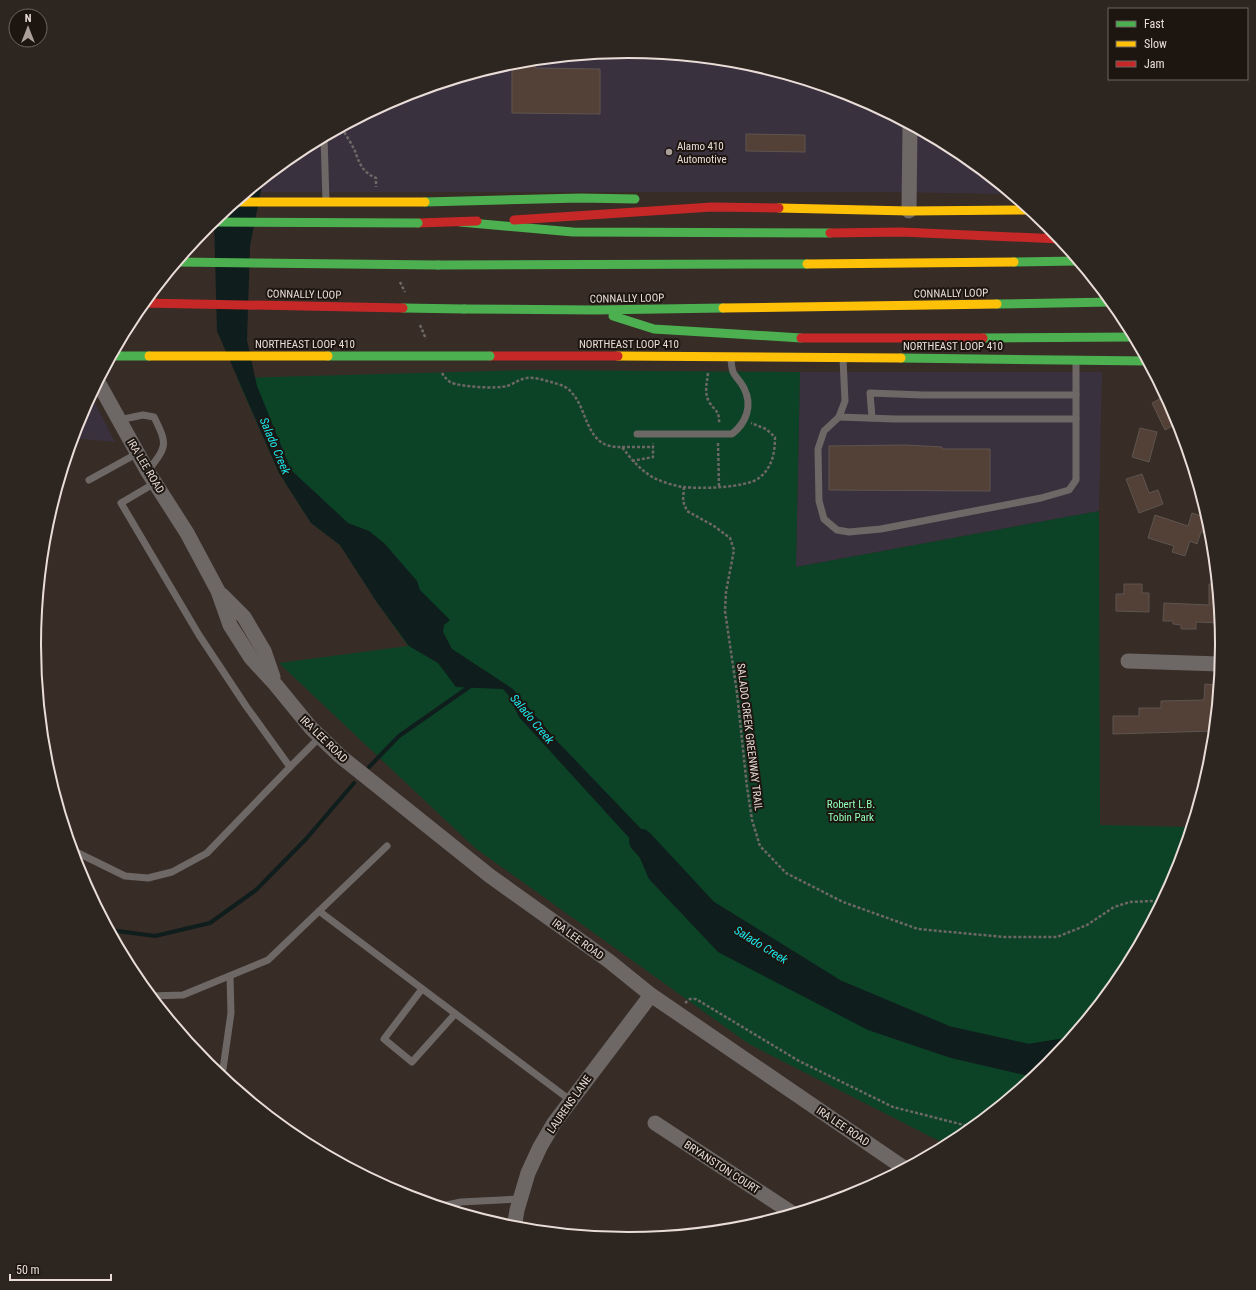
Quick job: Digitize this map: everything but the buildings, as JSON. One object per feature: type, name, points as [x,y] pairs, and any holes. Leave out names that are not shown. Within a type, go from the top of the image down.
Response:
[{"type":"main road","points":[[243,202],[368,203],[581,198],[644,199]]},
{"type":"main road","points":[[660,200],[752,208]]},
{"type":"main road","points":[[222,222],[418,223],[511,221],[712,207],[1021,210]]},
{"type":"main road","points":[[460,222],[573,232],[768,234],[901,232],[1051,239]]},
{"type":"main road","points":[[184,262],[438,265],[736,265],[1072,261]]},
{"type":"main road","name":"CONNALLY LOOP","points":[[151,303],[595,310],[1104,302]]},
{"type":"main road","points":[[595,310],[654,328],[818,339],[1127,337]]},
{"type":"main road","points":[[1078,338],[1129,341]]},
{"type":"main road","name":"NORTHEAST LOOP 410","points":[[117,356],[730,356],[1141,361]]},
{"type":"street","points":[[909,210],[910,131]]},
{"type":"street","name":"IRA LEE ROAD","points":[[101,387],[118,420],[187,533],[218,591],[230,625],[251,658],[275,684],[298,714],[320,737],[340,756],[436,834],[490,876],[609,961],[651,995],[899,1165]]},
{"type":"street","points":[[1128,661],[1215,664]]},
{"type":"street","name":"LAURENS LANE","points":[[515,1221],[528,1173],[540,1147],[554,1123],[651,995]]},
{"type":"street","name":"BRYANSTON COURT","points":[[655,1123],[786,1210]]},
{"type":"lane","points":[[324,144],[326,203]]},
{"type":"lane","points":[[637,434],[732,434],[745,421],[748,403],[744,388],[731,370],[730,356]]},
{"type":"lane","points":[[843,357],[845,401],[839,417],[824,431],[818,449],[817,483],[819,501],[824,519],[837,530],[849,532],[881,529],[1041,498],[1069,490],[1076,480],[1076,359]]},
{"type":"lane","points":[[872,418],[870,393],[922,395],[1076,395]]},
{"type":"lane","points":[[118,420],[143,415],[154,417],[164,436],[163,451],[152,477],[121,502],[199,635],[246,706],[290,767]]},
{"type":"lane","points":[[839,417],[1076,419]]},
{"type":"lane","points":[[89,480],[138,453]]},
{"type":"lane","points":[[80,854],[125,876],[148,878],[172,872],[207,853],[320,737]]},
{"type":"lane","points":[[158,996],[183,995],[268,960],[387,846]]},
{"type":"lane","points":[[319,911],[546,1084],[570,1100]]},
{"type":"lane","points":[[223,1069],[231,1012],[230,976]]},
{"type":"lane","points":[[422,989],[384,1039],[412,1062],[455,1014]]},
{"type":"lane","points":[[450,1204],[461,1202],[520,1199]]},
{"type":"path","points":[[344,132],[361,167],[370,176],[376,178],[376,190],[368,189],[368,203]]},
{"type":"path","points":[[708,370],[706,394],[710,403],[717,410],[719,419],[719,486],[741,485],[758,479],[770,466],[775,450],[775,437],[766,429],[745,421]]},
{"type":"path","points":[[632,462],[653,457],[653,434]]},
{"type":"path","points":[[622,447],[653,447]]},
{"type":"path","name":"SALADO CREEK GREENWAY TRAIL","points":[[719,486],[684,487],[683,500],[687,512],[700,518],[730,538],[734,550],[726,592],[725,610],[737,693],[746,786],[752,820],[760,846],[786,873],[843,902],[918,929],[1004,937],[1057,937],[1087,925],[1114,907],[1130,902],[1155,902]]},
{"type":"path","points":[[684,1004],[690,999],[696,999],[799,1061],[893,1107],[965,1125]]},
{"type":"shaded area","name":"Alamo 410 Automotive","points":[[628,58],[666,59],[743,69],[817,89],[888,119],[922,137],[954,157],[1003,194],[882,192],[255,192],[302,157],[335,137],[368,119],[439,89],[513,69],[590,59]]},
{"type":"shaded area","points":[[800,372],[1102,372],[1099,511],[796,567]]},
{"type":"shaded area","points":[[94,402],[115,442],[79,439]]},
{"type":"green space","name":"Robert L.B. Tobin Park","points":[[528,370],[800,372],[796,567],[1099,511],[1100,825],[1186,827],[1170,870],[1154,905],[1136,939],[1116,971],[1094,1002],[1043,1060],[985,1111],[940,1141],[749,1044],[475,848],[279,663],[408,646],[376,601],[340,545],[311,523],[279,473],[237,378]]},
{"type":"water","points":[[262,187],[250,246],[247,340],[257,386],[291,470],[348,523],[369,531],[384,543],[417,581],[420,590],[450,620],[444,625],[443,632],[452,649],[513,689],[556,740],[643,831],[678,890],[692,905],[744,946],[793,972],[831,982],[904,1025],[933,1036],[1032,1062],[1042,1061],[1026,1075],[951,1058],[868,1030],[718,952],[649,879],[633,842],[519,717],[509,696],[503,689],[456,687],[438,663],[409,646],[376,601],[340,545],[311,523],[279,473],[217,331],[214,229]]},
{"type":"waterway","points":[[369,767],[399,736],[472,685]]},
{"type":"waterway","points":[[116,931],[155,936],[210,923],[256,890],[306,839],[354,783]]},
{"type":"waterway","name":"Salado Creek","points":[[641,841],[706,911],[835,991],[947,1038],[1028,1056],[1050,1052]]},
{"type":"traffic: fast","points":[[425,202],[581,198],[635,199]]},
{"type":"traffic: fast","points":[[222,222],[418,223]]},
{"type":"traffic: fast","points":[[460,222],[573,232],[830,233]]},
{"type":"traffic: fast","points":[[1014,262],[1072,261]]},
{"type":"traffic: fast","points":[[184,262],[438,265]]},
{"type":"traffic: fast","points":[[438,265],[807,264]]},
{"type":"traffic: fast","points":[[997,304],[1104,302]]},
{"type":"traffic: fast","points":[[403,308],[464,309]]},
{"type":"traffic: fast","points":[[464,309],[595,310],[723,308]]},
{"type":"traffic: fast","points":[[613,316],[654,329],[801,338]]},
{"type":"traffic: fast","points":[[983,338],[1127,337]]},
{"type":"traffic: fast","points":[[117,356],[149,356]]},
{"type":"traffic: fast","points":[[328,356],[490,356]]},
{"type":"traffic: fast","points":[[901,358],[1141,361]]},
{"type":"traffic: slow","points":[[243,202],[425,202]]},
{"type":"traffic: slow","points":[[779,208],[909,211],[1022,210]]},
{"type":"traffic: slow","points":[[807,264],[1014,262]]},
{"type":"traffic: slow","points":[[723,308],[997,304]]},
{"type":"traffic: slow","points":[[149,356],[328,356]]},
{"type":"traffic: slow","points":[[618,356],[901,358]]},
{"type":"traffic: jam","points":[[514,220],[712,207],[779,208]]},
{"type":"traffic: jam","points":[[418,223],[477,221]]},
{"type":"traffic: jam","points":[[830,233],[901,232],[1051,239]]},
{"type":"traffic: jam","points":[[151,303],[403,308]]},
{"type":"traffic: jam","points":[[801,338],[983,338]]},
{"type":"traffic: jam","points":[[490,356],[618,356]]},
{"type":"place","name":"Alamo 410 Automotive","points":[[669,152]]}]
